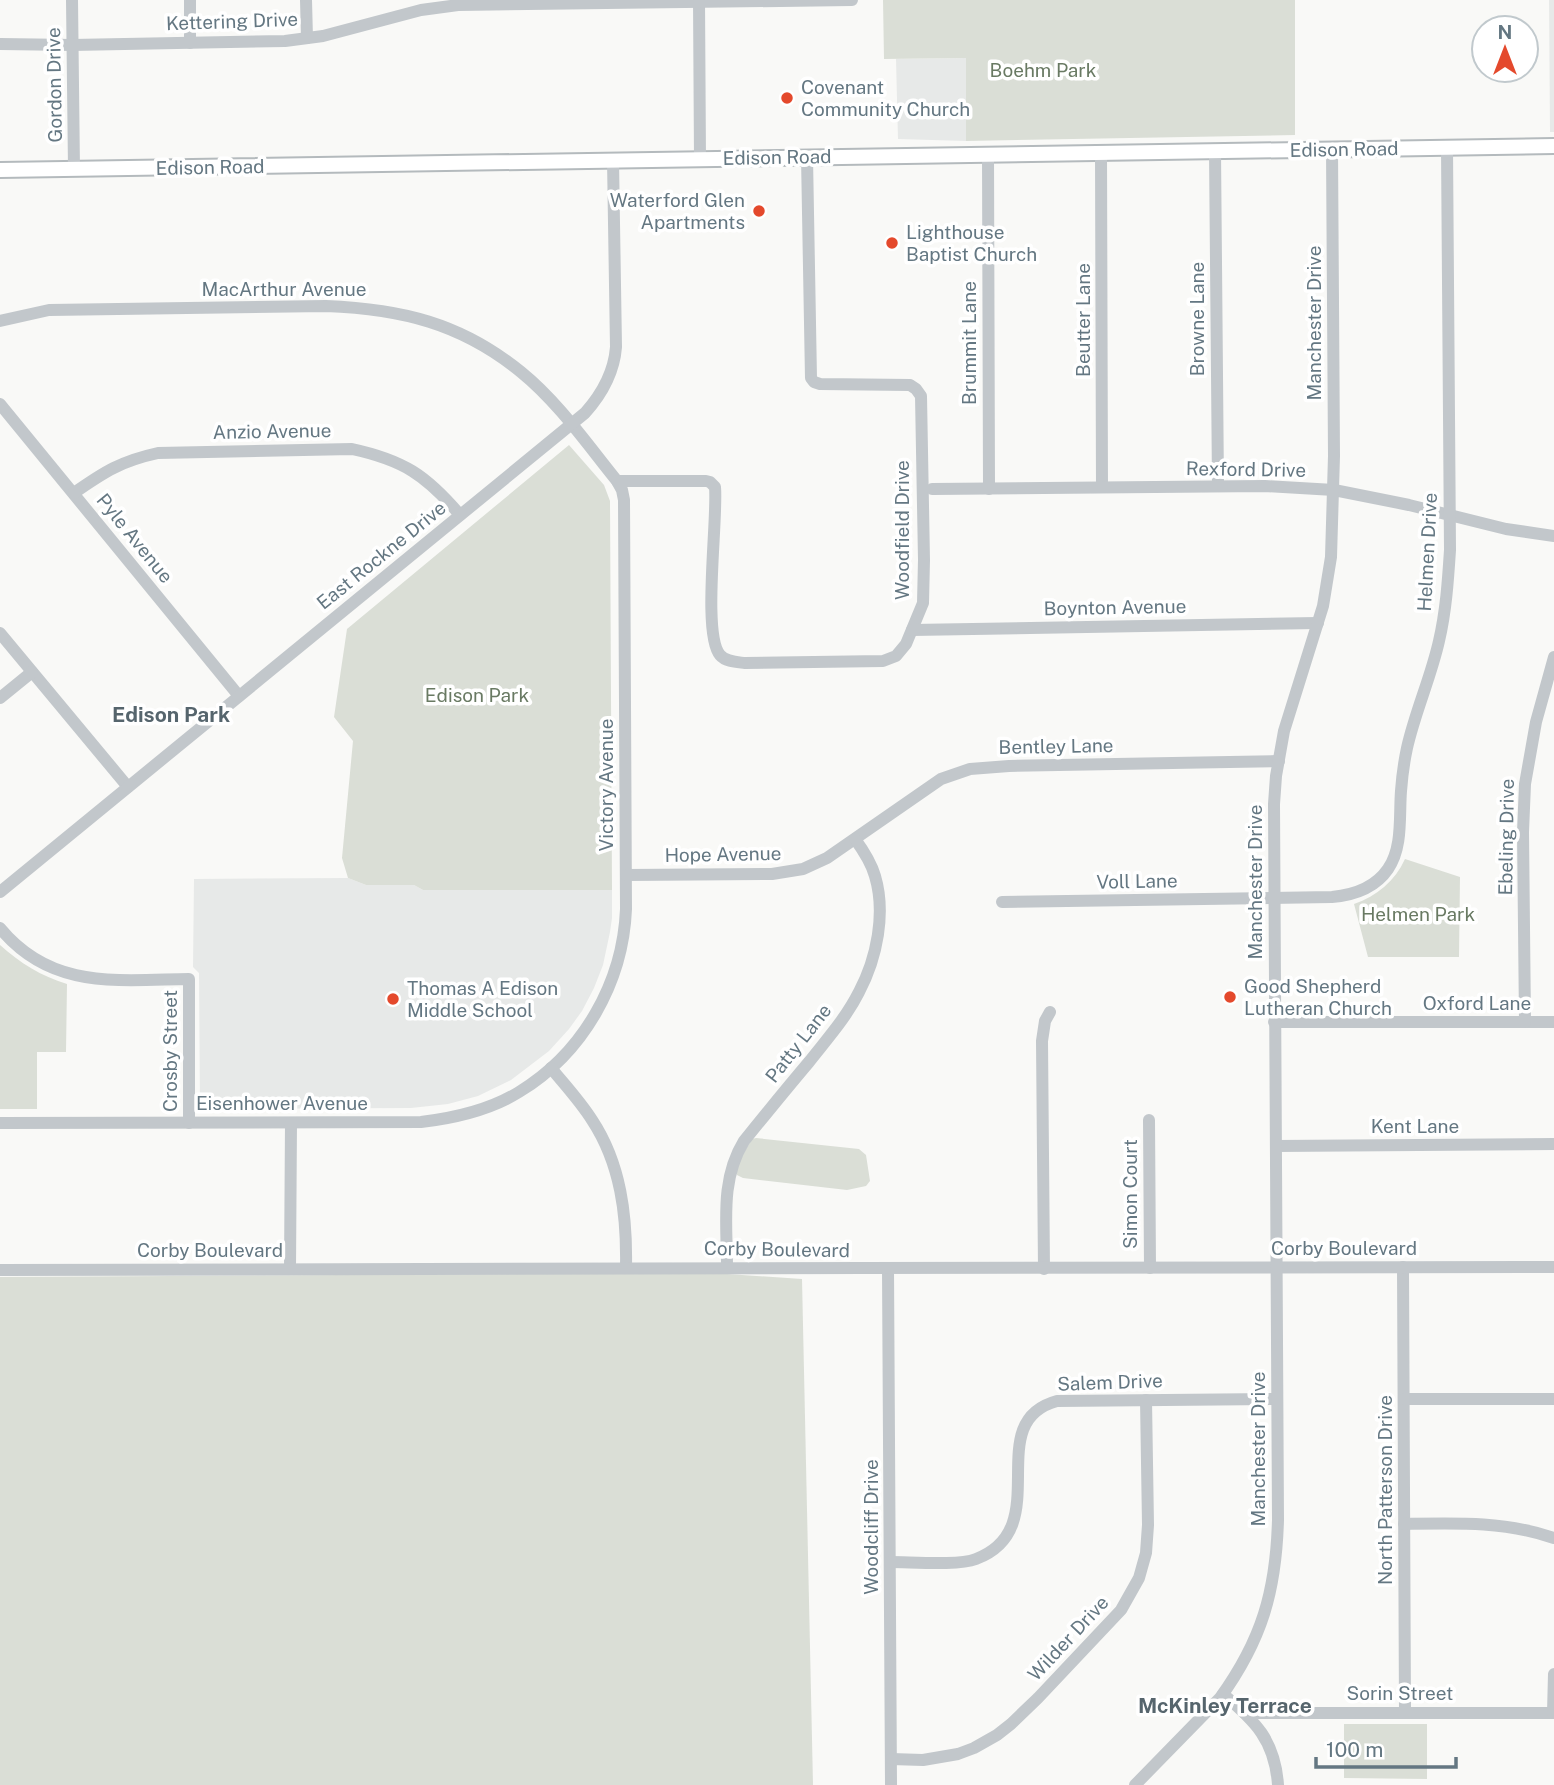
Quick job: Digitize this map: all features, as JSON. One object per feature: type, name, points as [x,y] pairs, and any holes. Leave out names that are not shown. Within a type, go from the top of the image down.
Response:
[{"type":"main road","name":"Edison Road","points":[[0,170],[1554,146]]},
{"type":"street","name":"Gordon Drive","points":[[72,0],[74,169]]},
{"type":"street","points":[[190,0],[190,43]]},
{"type":"street","points":[[306,0],[307,38]]},
{"type":"street","name":"Kettering Drive","points":[[0,44],[275,41],[307,38],[359,27],[420,5],[852,0]]},
{"type":"street","points":[[699,1],[700,159]]},
{"type":"street","name":"Helmen Drive","points":[[1273,898],[1332,897],[1354,893],[1381,876],[1396,852],[1407,749],[1435,657],[1448,579],[1450,515],[1447,148]]},
{"type":"street","name":"Manchester Drive","points":[[1135,1785],[1223,1693],[1237,1674],[1262,1623],[1273,1583],[1278,1531],[1273,829],[1276,776],[1290,709],[1323,606],[1331,557],[1334,491],[1332,149]]},
{"type":"street","name":"Browne Lane","points":[[1215,151],[1218,486]]},
{"type":"street","name":"Beutter Lane","points":[[1101,152],[1102,487]]},
{"type":"street","name":"Brummit Lane","points":[[988,154],[989,489]]},
{"type":"street","name":"Woodfield Drive","points":[[617,481],[706,481],[713,484],[716,491],[712,626],[716,647],[726,659],[735,662],[883,661],[896,656],[906,644],[923,603],[920,396],[910,385],[820,384],[811,378],[807,157]]},
{"type":"street","name":"East Rockne Drive","points":[[0,892],[585,413],[598,397],[615,359],[613,160]]},
{"type":"street","name":"MacArthur Avenue","points":[[0,321],[49,310],[326,306],[361,307],[422,318],[450,328],[522,372],[571,424],[617,481]]},
{"type":"street","name":"Pyle Avenue","points":[[0,404],[239,696]]},
{"type":"street","name":"Anzio Avenue","points":[[74,494],[117,465],[158,453],[352,449],[405,466],[435,488],[460,515]]},
{"type":"street","name":"Victory Avenue","points":[[551,1068],[588,1026],[611,983],[623,943],[626,909],[624,500],[617,481]]},
{"type":"street","name":"Rexford Drive","points":[[932,489],[1265,486],[1334,491],[1390,500],[1518,531],[1554,536]]},
{"type":"street","name":"Boynton Avenue","points":[[912,630],[1318,623]]},
{"type":"street","points":[[0,633],[128,787]]},
{"type":"street","name":"Ebeling Drive","points":[[1525,1022],[1525,784],[1536,722],[1554,657]]},
{"type":"street","points":[[0,698],[32,672]]},
{"type":"street","name":"Bentley Lane","points":[[855,839],[938,781],[970,769],[1279,761]]},
{"type":"street","name":"Hope Avenue","points":[[626,875],[782,873],[813,865],[855,839]]},
{"type":"street","name":"Patty Lane","points":[[727,1268],[727,1185],[736,1153],[838,1026],[860,991],[872,956],[878,930],[878,891],[870,864],[855,839]]},
{"type":"street","name":"Voll Lane","points":[[1002,902],[1273,898]]},
{"type":"street","name":"Crosby Street","points":[[0,928],[19,948],[37,961],[72,975],[100,980],[189,979],[189,1123]]},
{"type":"street","points":[[1044,1269],[1042,1041],[1045,1021],[1050,1012]]},
{"type":"street","name":"Oxford Lane","points":[[1274,1022],[1554,1022]]},
{"type":"street","points":[[551,1068],[593,1122],[610,1157],[624,1209],[627,1230],[626,1267]]},
{"type":"street","name":"Eisenhower Avenue","points":[[0,1123],[421,1122],[441,1120],[496,1104],[539,1079],[551,1068]]},
{"type":"street","name":"Simon Court","points":[[1149,1120],[1150,1268]]},
{"type":"street","points":[[290,1268],[291,1123]]},
{"type":"street","name":"Kent Lane","points":[[1276,1146],[1554,1144]]},
{"type":"street","name":"North Patterson Drive","points":[[1403,1267],[1405,1713]]},
{"type":"street","name":"Corby Boulevard","points":[[0,1270],[1554,1267]]},
{"type":"street","name":"Woodcliff Drive","points":[[888,1269],[891,1785]]},
{"type":"street","name":"Salem Drive","points":[[890,1562],[965,1562],[985,1555],[1000,1544],[1012,1526],[1018,1507],[1018,1444],[1027,1420],[1045,1404],[1056,1401],[1146,1399],[1277,1399]]},
{"type":"street","name":"Wilder Drive","points":[[891,1759],[923,1760],[949,1756],[974,1748],[997,1735],[1038,1698],[1121,1611],[1139,1578],[1146,1553],[1146,1399]]},
{"type":"street","points":[[1404,1399],[1554,1399]]},
{"type":"street","points":[[1404,1524],[1490,1524],[1554,1538]]},
{"type":"street","points":[[1553,1713],[1554,1674]]},
{"type":"street","points":[[1223,1693],[1256,1724],[1265,1737],[1274,1759],[1278,1785]]},
{"type":"street","name":"Sorin Street","points":[[1245,1713],[1553,1713]]},
{"type":"shaded area","points":[[1549,0],[1554,0],[1554,132],[1550,132]]},
{"type":"shaded area","points":[[966,58],[966,141],[898,139],[896,59]]},
{"type":"shaded area","name":"Thomas A Edison Middle School","points":[[348,878],[366,885],[414,885],[423,890],[612,890],[610,932],[603,965],[594,988],[582,1011],[549,1051],[511,1080],[478,1096],[448,1104],[411,1108],[203,1109],[200,1107],[199,973],[193,967],[194,879]]},
{"type":"green space","name":"Boehm Park","points":[[883,0],[1295,0],[1295,135],[966,141],[966,58],[884,59]]},
{"type":"green space","name":"Edison Park","points":[[569,445],[604,485],[610,501],[612,890],[423,890],[414,885],[366,885],[348,878],[342,858],[353,741],[334,717],[347,629]]},
{"type":"green space","name":"Helmen Park","points":[[1405,859],[1460,877],[1459,957],[1368,957],[1354,904],[1384,887]]},
{"type":"green space","points":[[0,945],[31,968],[67,984],[66,1052],[37,1052],[37,1109],[0,1109]]},
{"type":"green space","points":[[752,1139],[859,1149],[866,1155],[870,1181],[866,1186],[847,1190],[743,1178],[737,1175],[736,1166]]},
{"type":"green space","points":[[689,1273],[802,1279],[813,1785],[0,1785],[0,1277]]},
{"type":"green space","points":[[1344,1724],[1427,1724],[1427,1779],[1344,1778]]},
{"type":"place","name":"Covenant Community Church","points":[[787,98]]},
{"type":"place","name":"Waterford Glen Apartments","points":[[759,211]]},
{"type":"place","name":"Lighthouse Baptist Church","points":[[892,243]]},
{"type":"place","name":"Good Shepherd Lutheran Church","points":[[1230,997]]},
{"type":"place","name":"Thomas A Edison Middle School","points":[[393,999]]},
{"type":"district","name":"Edison Park","points":[[171,714]]},
{"type":"district","name":"McKinley Terrace","points":[[1225,1705]]}]
